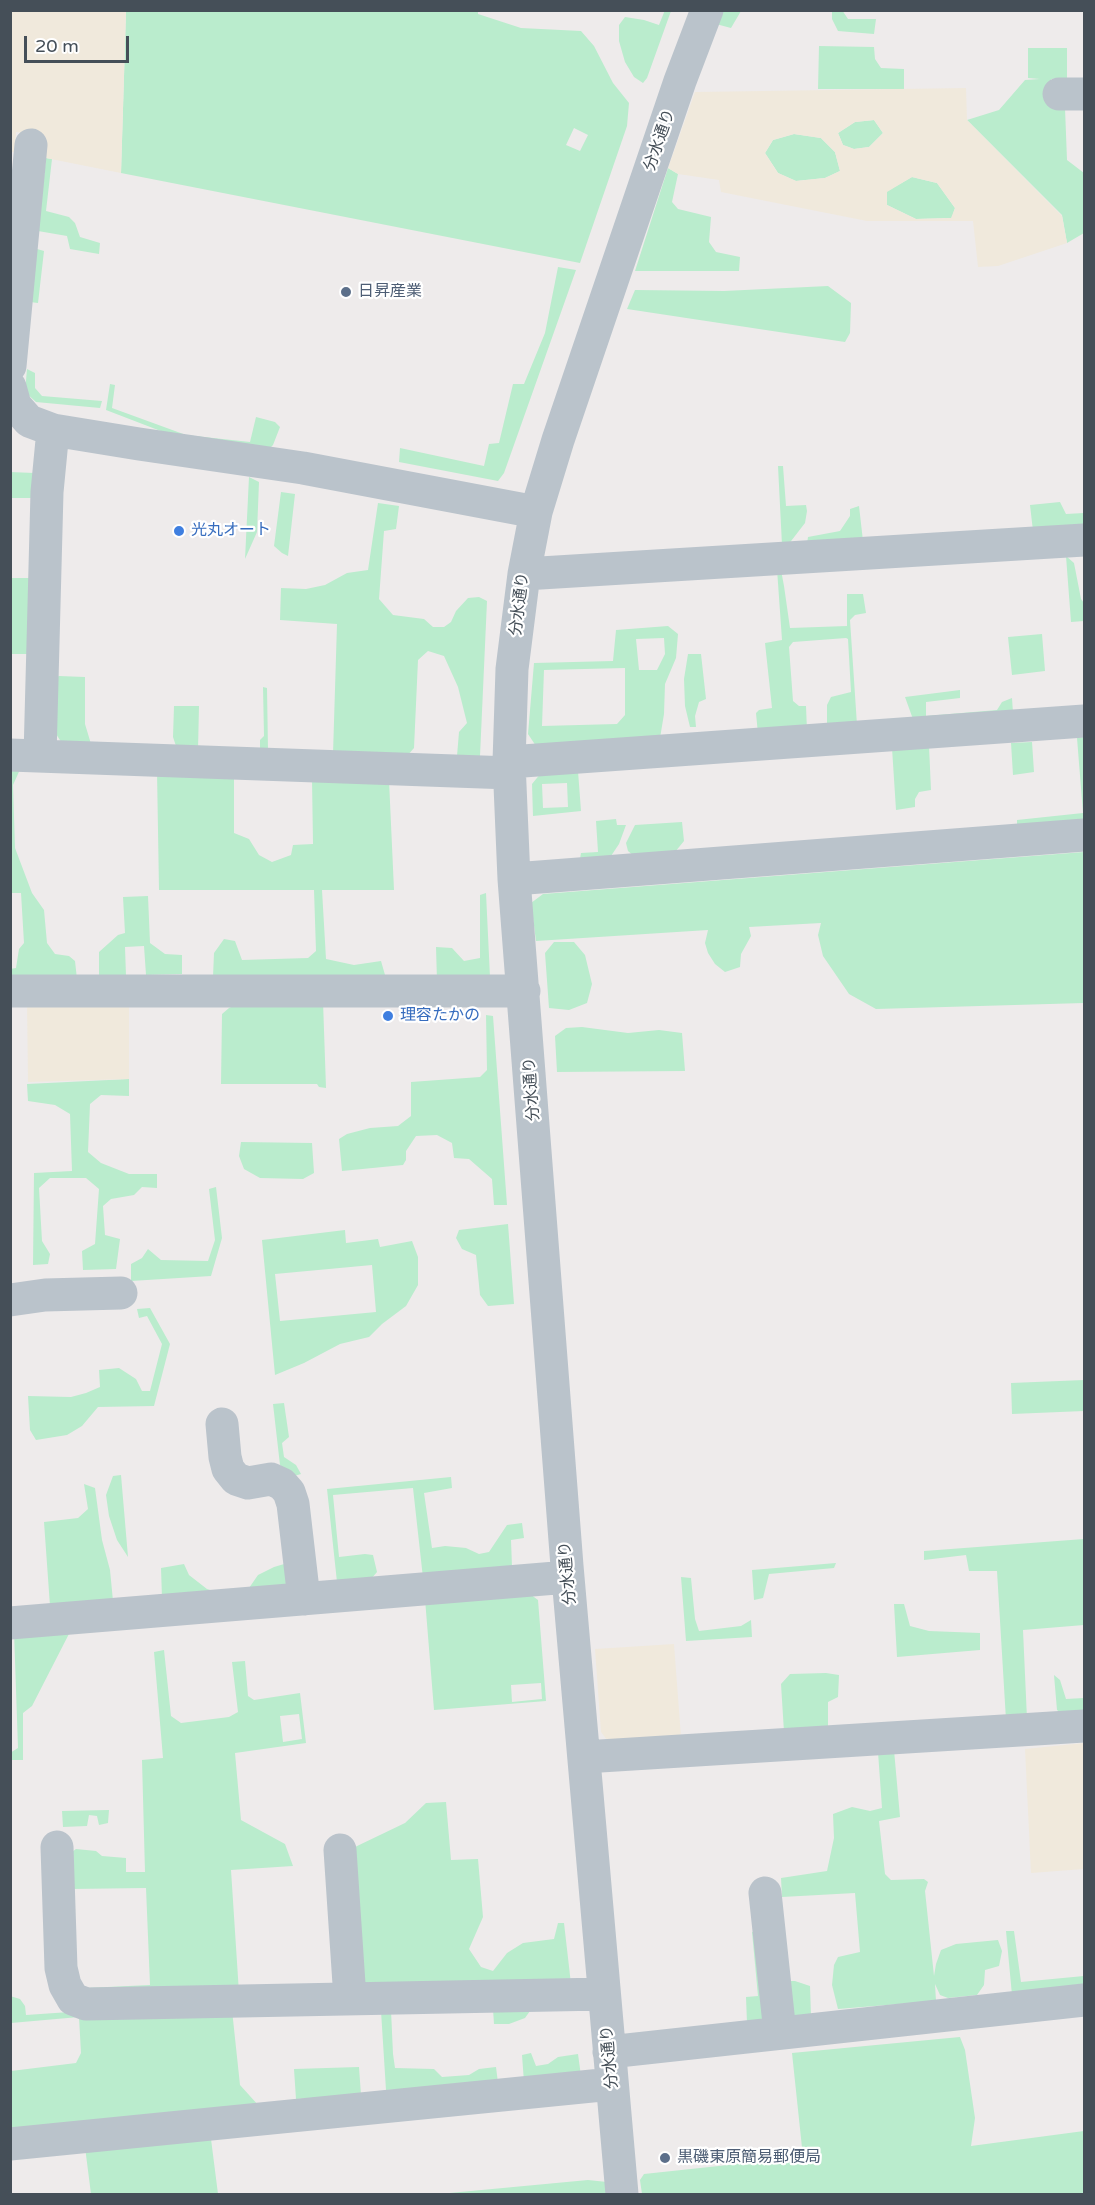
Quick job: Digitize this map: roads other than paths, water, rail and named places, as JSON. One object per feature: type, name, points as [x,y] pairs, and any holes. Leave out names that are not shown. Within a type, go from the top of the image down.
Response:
[{"type":"street","name":"分水通り","points":[[622,2194],[568,1577],[514,879],[509,767],[512,669],[524,574],[536,512],[680,81],[707,10]]},
{"type":"street","points":[[10,366],[31,145]]},
{"type":"street","points":[[10,387],[15,405],[29,421],[53,430],[303,468],[536,512]]},
{"type":"street","points":[[53,430],[25,756],[509,767],[1084,721]]},
{"type":"street","points":[[524,574],[1084,540]]},
{"type":"street","points":[[514,879],[1084,835]]},
{"type":"street","points":[[10,991],[524,991]]},
{"type":"street","points":[[10,1300],[45,1295],[122,1293]]},
{"type":"street","points":[[222,1424],[228,1469],[236,1479],[248,1483],[271,1479],[282,1484],[289,1492],[293,1504],[304,1599]]},
{"type":"street","points":[[10,1623],[568,1577]]},
{"type":"street","points":[[584,1757],[1084,1726]]},
{"type":"street","points":[[57,1847],[61,1968],[65,1985],[73,1999],[86,2004],[604,1994]]},
{"type":"street","points":[[340,1850],[350,1999]]},
{"type":"street","points":[[765,1893],[780,2033]]},
{"type":"street","points":[[10,2144],[611,2068],[780,2033],[1084,2000]]},
{"type":"place","name":"日昇産業","points":[[346,292]]},
{"type":"place","name":"光丸オート","points":[[179,531]]},
{"type":"place","name":"理容たかの","points":[[388,1016]]},
{"type":"place","name":"黒磯東原簡易郵便局","points":[[665,2158]]}]
